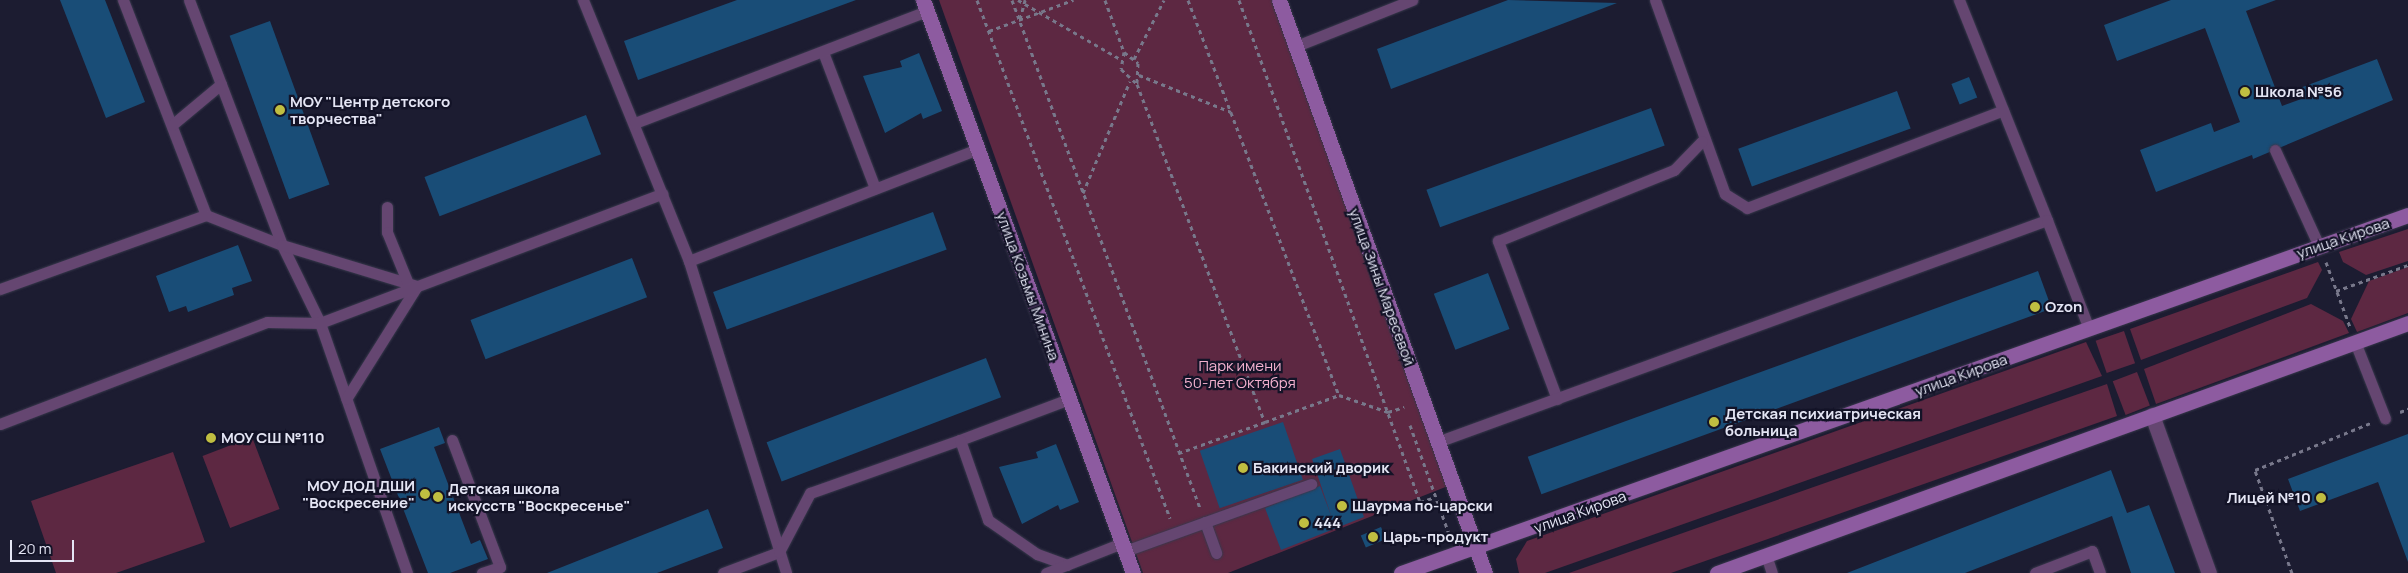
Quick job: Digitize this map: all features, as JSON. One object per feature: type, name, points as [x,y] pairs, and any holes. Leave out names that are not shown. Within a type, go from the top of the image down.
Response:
[{"type":"main road","name":"улица Зины Маресевой","points":[[1279,0],[1485,573]]},
{"type":"main road","name":"улица Козьмы Минина","points":[[925,5],[1133,573]]},
{"type":"main road","name":"улица Кирова","points":[[1401,573],[1476,549],[2319,246],[2408,216]]},
{"type":"main road","points":[[1717,573],[2408,323]]},
{"type":"street","points":[[2152,415],[2209,573]]},
{"type":"lane","points":[[123,0],[206,215]]},
{"type":"lane","points":[[189,0],[282,245],[320,323],[407,573]]},
{"type":"lane","points":[[583,0],[636,123],[689,261],[786,573]]},
{"type":"lane","points":[[1296,46],[1412,0]]},
{"type":"lane","points":[[1655,0],[1702,141],[1725,194],[1747,208],[2003,110]]},
{"type":"lane","points":[[1959,0],[2089,329]]},
{"type":"lane","points":[[636,123],[823,52],[925,5]]},
{"type":"lane","points":[[823,52],[875,188]]},
{"type":"lane","points":[[172,125],[221,84]]},
{"type":"lane","points":[[1558,399],[1498,241],[1674,170],[1702,141]]},
{"type":"lane","points":[[689,261],[978,149]]},
{"type":"lane","points":[[2276,150],[2319,246]]},
{"type":"lane","points":[[0,424],[267,322],[320,323],[412,286],[662,194]]},
{"type":"lane","points":[[387,207],[387,232],[412,286]]},
{"type":"lane","points":[[0,289],[206,215],[282,245],[412,286]]},
{"type":"lane","points":[[1437,442],[2047,220]]},
{"type":"lane","points":[[346,399],[412,286]]},
{"type":"lane","points":[[2355,342],[2385,418]]},
{"type":"lane","points":[[723,573],[778,552],[810,493],[1069,399]]},
{"type":"lane","points":[[452,440],[500,566],[482,573]]},
{"type":"lane","points":[[960,440],[988,520],[1037,554],[1067,565]]},
{"type":"lane","points":[[1046,573],[1123,547],[1176,533],[1311,484]]},
{"type":"lane","points":[[1205,522],[1216,553]]},
{"type":"lane","points":[[2035,573],[2092,551],[2100,573]]},
{"type":"lane","points":[[1766,555],[1772,573]]},
{"type":"path","points":[[977,0],[1176,533]]},
{"type":"path","points":[[1012,0],[1205,522]]},
{"type":"path","points":[[1018,0],[1120,59],[1130,81],[1137,84]]},
{"type":"path","points":[[1020,20],[1025,0]]},
{"type":"path","points":[[988,31],[1073,0]]},
{"type":"path","points":[[1105,0],[1124,52],[1134,59],[1139,75],[1137,84],[1264,422]]},
{"type":"path","points":[[1134,59],[1164,0]]},
{"type":"path","points":[[1188,0],[1339,395]]},
{"type":"path","points":[[1239,0],[1420,502],[1436,497]]},
{"type":"path","points":[[1120,59],[1124,52]]},
{"type":"path","points":[[1139,75],[1231,112]]},
{"type":"path","points":[[1083,193],[1130,81]]},
{"type":"path","points":[[2319,246],[2355,342]]},
{"type":"path","points":[[2336,291],[2408,265]]},
{"type":"path","points":[[1179,453],[1339,395],[1388,412],[1404,407]]},
{"type":"path","points":[[2292,573],[2255,470],[2408,409]]},
{"type":"green space","name":"Парк имени 50-лет Октября","points":[[939,0],[1274,0],[1448,486],[1228,573],[1143,573]]},
{"type":"green space","points":[[2408,229],[2408,261],[2366,275],[2343,262],[2339,252]]},
{"type":"green space","points":[[2318,262],[2322,270],[2307,298],[2141,360],[2130,329]]},
{"type":"green space","points":[[2408,267],[2408,313],[2357,332],[2351,319],[2369,281]]},
{"type":"green space","points":[[2311,304],[2343,321],[2349,333],[2156,404],[2144,369]]},
{"type":"green space","points":[[2124,331],[2135,363],[2107,373],[2096,341]]},
{"type":"green space","points":[[2086,342],[2102,376],[1545,573],[1519,573],[1516,559],[1527,541]]},
{"type":"green space","points":[[2137,372],[2150,406],[2126,415],[2113,381]]},
{"type":"green space","points":[[2107,384],[2117,416],[1671,573],[1569,573]]},
{"type":"green space","points":[[252,437],[280,509],[230,528],[203,456]]},
{"type":"green space","points":[[173,452],[205,542],[116,573],[56,573],[31,501]]},
{"type":"building","points":[[60,0],[105,0],[145,102],[106,118]]},
{"type":"building","points":[[737,0],[856,0],[638,80],[624,41]]},
{"type":"building","points":[[1508,0],[1617,3],[1391,89],[1377,49]]},
{"type":"building","points":[[2171,0],[2276,0],[2246,11],[2282,106],[2304,98],[2300,88],[2377,59],[2393,100],[2253,159],[2252,155],[2156,192],[2140,150],[2211,123],[2214,132],[2240,122],[2205,28],[2117,61],[2104,25]]},
{"type":"building","name":"МОУ \"Центр детского творчества\"","points":[[270,21],[330,185],[289,199],[230,36]]},
{"type":"building","points":[[919,53],[942,111],[923,119],[921,113],[885,133],[863,76],[902,67],[900,61]]},
{"type":"building","points":[[1969,77],[1977,97],[1960,105],[1951,84]]},
{"type":"building","points":[[1897,91],[1911,129],[1752,186],[1738,149]]},
{"type":"building","points":[[1651,108],[1665,146],[1440,227],[1426,190]]},
{"type":"building","points":[[586,115],[601,154],[440,216],[424,177]]},
{"type":"building","points":[[933,212],[947,250],[727,330],[713,292]]},
{"type":"building","points":[[238,245],[252,281],[232,288],[234,295],[188,312],[186,306],[169,312],[156,276]]},
{"type":"building","points":[[632,258],[647,297],[486,359],[470,320]]},
{"type":"building","points":[[2038,271],[2052,309],[1541,494],[1528,457]]},
{"type":"building","points":[[1488,273],[1510,329],[1455,350],[1434,294]]},
{"type":"building","points":[[986,358],[1001,397],[782,481],[767,442]]},
{"type":"building","points":[[1283,422],[1303,480],[1220,508],[1200,451]]},
{"type":"building","name":"МОУ ДОД ДШИ \"Воскресение\"","points":[[439,427],[445,443],[434,447],[471,544],[480,540],[488,559],[450,573],[428,573],[380,449]]},
{"type":"building","points":[[2408,434],[2408,562],[2378,482],[2300,511],[2288,479]]},
{"type":"building","points":[[1056,444],[1079,502],[1060,510],[1058,505],[1022,524],[999,467],[1038,458],[1036,452]]},
{"type":"building","points":[[1340,449],[1364,517],[1281,550],[1265,508],[1320,486],[1332,518],[1312,459]]},
{"type":"building","points":[[2111,470],[2127,513],[2149,505],[2175,573],[2131,573],[2112,516],[1965,573],[1847,573]]},
{"type":"building","points":[[708,509],[723,548],[657,573],[547,573]]},
{"type":"building","name":"Царь-продукт","points":[[1381,527],[1386,539],[1366,548],[1361,536]]},
{"type":"place","name":"Школа №56","points":[[2245,92]]},
{"type":"place","name":"МОУ \"Центр детского творчества\"","points":[[280,110]]},
{"type":"place","name":"Ozon","points":[[2035,307]]},
{"type":"place","name":"Детская психиатрическая больница","points":[[1714,422]]},
{"type":"place","name":"МОУ СШ №110","points":[[211,438]]},
{"type":"place","name":"Бакинский дворик","points":[[1243,468]]},
{"type":"place","name":"МОУ ДОД ДШИ \"Воскресение\"","points":[[425,494]]},
{"type":"place","name":"Детская школа искусств \"Воскресенье\"","points":[[438,497]]},
{"type":"place","name":"Лицей №10","points":[[2321,498]]},
{"type":"place","name":"Шаурма по-царски","points":[[1342,506]]},
{"type":"place","name":"444","points":[[1304,523]]},
{"type":"place","name":"Царь-продукт","points":[[1373,537]]}]
